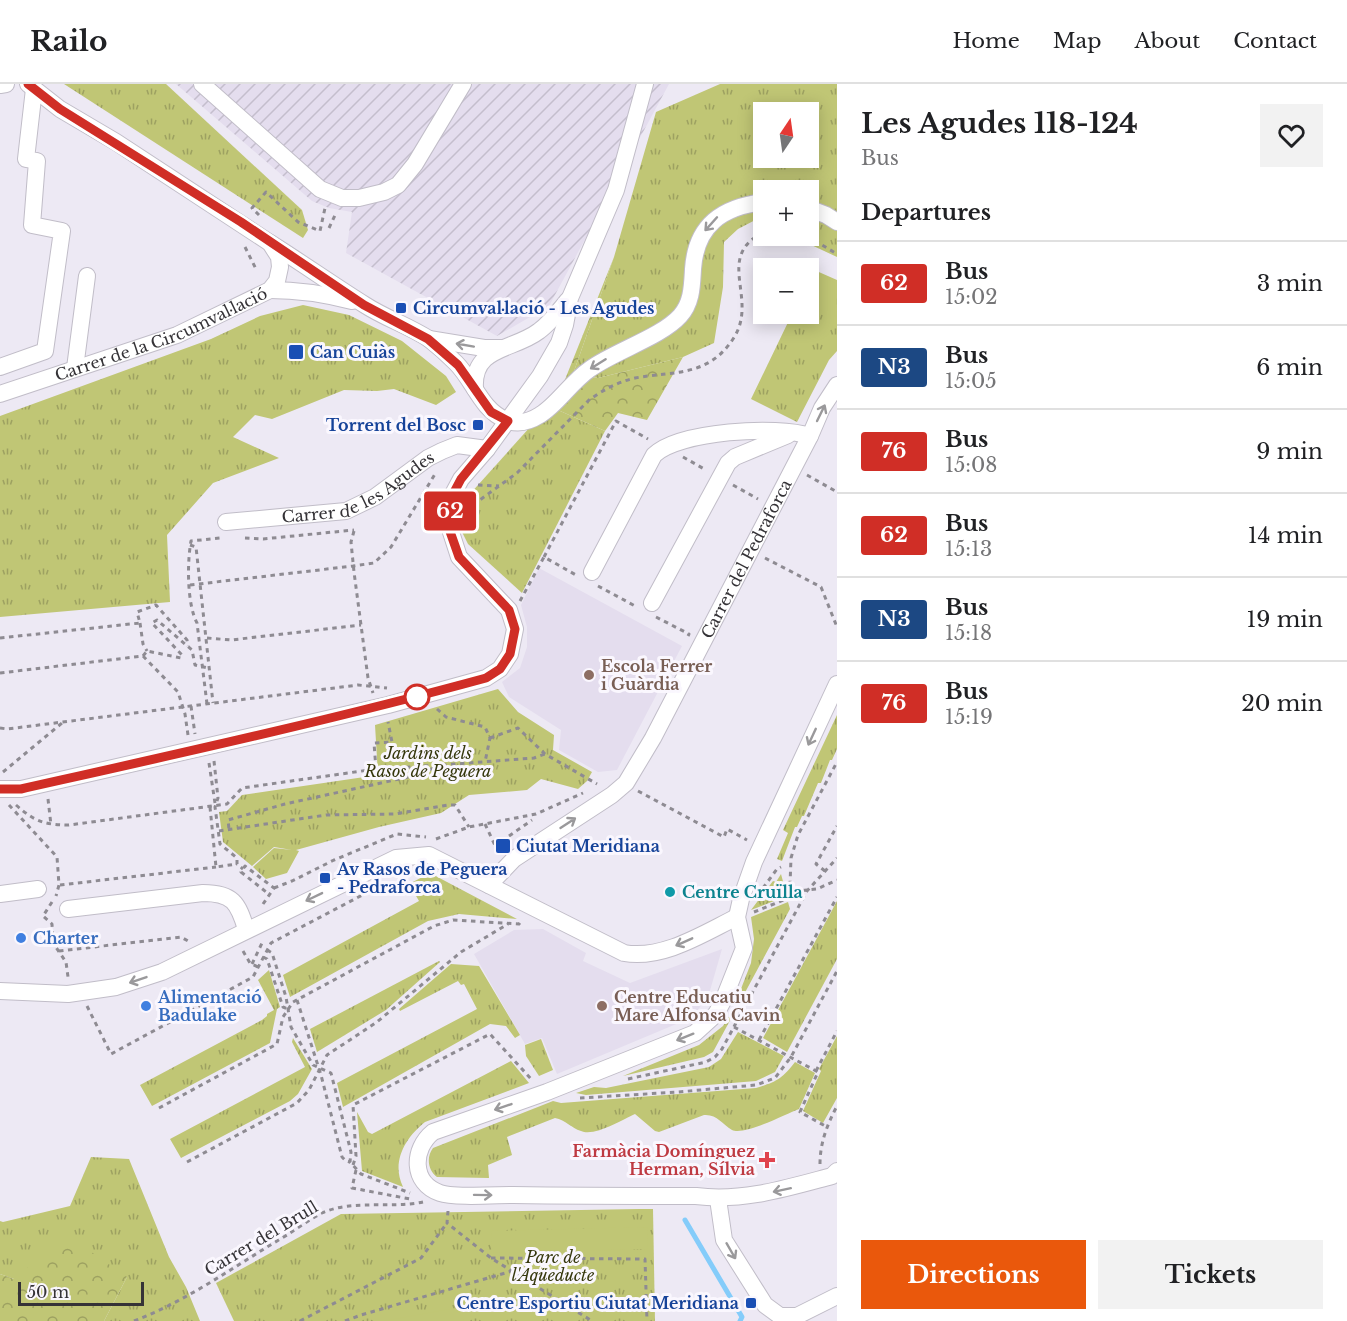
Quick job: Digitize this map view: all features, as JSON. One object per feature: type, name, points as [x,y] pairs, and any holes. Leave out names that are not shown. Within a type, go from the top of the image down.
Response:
[{"type":"street","points":[[0,85],[6,84]]},
{"type":"street","points":[[202,84],[320,189],[342,198],[359,198],[384,192],[398,185],[415,164],[463,84]]},
{"type":"street","points":[[5,796],[21,789],[388,705],[486,678],[500,669],[510,654],[515,629],[509,610],[459,557],[447,523],[453,494],[461,479],[508,421],[551,360],[565,325],[570,298],[616,190],[645,84]]},
{"type":"street","points":[[28,85],[60,109],[145,161],[364,305],[428,339],[458,365],[491,412],[508,421],[518,423],[529,421],[545,412],[570,384],[589,369],[616,352],[660,331],[679,317],[690,299],[694,257],[707,227],[716,218],[737,207],[753,204]]},
{"type":"street","points":[[0,367],[45,351],[62,231],[32,225],[37,161],[26,159],[28,85]]},
{"type":"street","points":[[819,212],[837,222]]},
{"type":"street","name":"Carrer de la Circumval·lació","points":[[0,394],[177,335],[270,290],[277,281],[280,267],[279,257],[270,243]]},
{"type":"street","points":[[75,368],[87,276]]},
{"type":"street","points":[[270,290],[324,294],[364,305]]},
{"type":"street","points":[[475,389],[474,378],[478,365],[501,348],[524,341],[539,331],[570,298]]},
{"type":"street","points":[[428,339],[484,348],[501,348]]},
{"type":"street","name":"Carrer del Pedraforca","points":[[489,885],[514,859],[612,795],[626,783],[653,738],[804,434],[837,385]]},
{"type":"street","points":[[592,572],[654,455],[660,449],[672,443],[742,431],[804,434]]},
{"type":"street","points":[[652,603],[728,463],[735,457],[804,434]]},
{"type":"street","name":"Carrer de les Agudes","points":[[224,530],[346,511],[375,497],[428,458],[442,451],[457,446],[487,448]]},
{"type":"street","points":[[837,684],[754,862],[741,899],[745,915],[744,948],[723,1001],[707,1024],[695,1033],[563,1086],[433,1132],[425,1138],[421,1145],[417,1164],[423,1180],[446,1199],[640,1196],[696,1196],[717,1199],[786,1189],[832,1176],[837,1171]]},
{"type":"street","points":[[0,991],[68,994],[116,987],[162,972],[246,929],[396,858],[429,855],[624,953],[635,955],[663,951],[745,915]]},
{"type":"street","points":[[0,894],[39,889]]},
{"type":"street","points":[[68,909],[203,893],[219,894],[227,896],[236,904],[246,929]]},
{"type":"street","points":[[717,1199],[724,1240],[765,1305],[780,1316],[797,1316],[837,1296]]},
{"type":"path","points":[[253,207],[266,192],[298,222],[320,231],[326,207]]},
{"type":"path","points":[[447,523],[517,473],[589,400],[599,393],[633,379],[679,374],[700,368],[726,348],[739,329],[742,319],[743,300],[738,276],[742,252],[748,241],[753,238]]},
{"type":"path","points":[[242,240],[256,269]]},
{"type":"path","points":[[819,243],[837,254]]},
{"type":"path","points":[[517,605],[616,421],[639,434]]},
{"type":"path","name":"Carrer de les Agudes","points":[[190,585],[353,567],[374,562],[391,547],[437,471]]},
{"type":"path","points":[[812,478],[837,492]]},
{"type":"path","points":[[475,485],[499,486]]},
{"type":"path","points":[[734,485],[755,498]]},
{"type":"path","points":[[207,704],[197,627],[192,614],[190,541],[224,530]]},
{"type":"path","name":"Carrer de les Agudes","points":[[243,538],[263,539],[354,530],[351,542],[353,567],[370,686]]},
{"type":"path","points":[[190,545],[196,547],[213,703]]},
{"type":"path","points":[[758,554],[821,587],[837,627]]},
{"type":"path","points":[[544,557],[563,567]]},
{"type":"path","points":[[600,587],[618,597]]},
{"type":"path","points":[[188,646],[187,640],[156,605],[137,612],[143,644],[147,651],[181,658],[182,655],[152,623],[157,620],[192,650],[195,665],[208,668]]},
{"type":"path","points":[[661,620],[688,634],[687,637]]},
{"type":"path","points":[[0,638],[140,623]]},
{"type":"path","points":[[207,638],[231,640],[361,625]]},
{"type":"path","points":[[197,627],[205,627]]},
{"type":"path","points":[[0,673],[143,656],[147,651]]},
{"type":"path","points":[[143,656],[178,692],[188,737]]},
{"type":"path","points":[[0,728],[358,685],[390,689]]},
{"type":"path","points":[[191,706],[195,735]]},
{"type":"path","points":[[433,707],[447,717],[484,727],[490,738],[485,763]]},
{"type":"path","points":[[376,769],[374,743],[392,742],[388,719]]},
{"type":"path","points":[[0,775],[64,722]]},
{"type":"path","points":[[490,738],[519,728],[545,754],[592,782]]},
{"type":"path","points":[[5,796],[32,819],[51,825],[69,825],[214,807],[226,804],[242,788],[376,769],[485,763],[534,758],[545,754]]},
{"type":"path","points":[[214,759],[218,798],[214,807],[216,867]]},
{"type":"path","points":[[208,762],[220,844],[237,858],[237,864]]},
{"type":"path","points":[[797,891],[790,885],[791,858],[798,835],[837,762]]},
{"type":"path","points":[[229,829],[228,820],[285,804],[413,776],[442,765]]},
{"type":"path","points":[[634,788],[724,837],[727,829],[754,842]]},
{"type":"path","points":[[47,791],[51,825]]},
{"type":"path","points":[[259,911],[274,888],[396,834],[435,839],[469,827],[536,814],[587,791]]},
{"type":"path","points":[[5,796],[43,844],[57,857],[60,885],[57,895],[43,916],[51,924],[53,942],[66,962],[68,982]]},
{"type":"path","points":[[219,831],[326,815],[395,814],[448,805],[455,805],[469,827]]},
{"type":"path","points":[[509,836],[532,820]]},
{"type":"path","points":[[485,824],[500,856]]},
{"type":"path","points":[[825,871],[816,864],[837,826]]},
{"type":"path","points":[[490,834],[497,831]]},
{"type":"path","points":[[60,885],[237,864],[243,869]]},
{"type":"path","points":[[243,869],[245,866],[274,888]]},
{"type":"path","points":[[758,896],[773,873],[781,867]]},
{"type":"path","points":[[211,868],[211,874]]},
{"type":"path","points":[[243,869],[241,872],[270,895]]},
{"type":"path","points":[[745,915],[791,897],[797,891],[817,889],[837,880]]},
{"type":"path","points":[[86,1005],[111,1054],[253,977],[270,943],[372,890]]},
{"type":"path","points":[[759,1040],[837,897]]},
{"type":"path","points":[[159,1108],[277,1044],[283,1017],[297,1000],[434,926],[453,920],[519,924],[524,916]]},
{"type":"path","points":[[187,1162],[297,1103],[309,1090],[327,1055],[377,1022],[461,952],[510,923]]},
{"type":"path","points":[[59,951],[181,937],[193,943]]},
{"type":"path","points":[[252,964],[264,941]]},
{"type":"path","points":[[242,948],[252,964],[258,967]]},
{"type":"path","points":[[267,950],[272,953],[286,997],[291,1027],[313,1065],[331,1072],[351,1152],[351,1163]]},
{"type":"path","points":[[263,957],[267,960],[283,1007],[288,1010]]},
{"type":"path","points":[[575,1098],[756,1085],[775,1078],[791,1057],[837,971]]},
{"type":"path","points":[[297,1000],[319,1068],[342,1157],[362,1174],[412,1193],[409,1204]]},
{"type":"path","points":[[734,1027],[816,1071]]},
{"type":"path","points":[[827,1126],[800,1112],[818,1072],[816,1071],[837,1031]]},
{"type":"path","points":[[351,1163],[356,1156],[353,1105],[490,1034],[534,1083]]},
{"type":"path","points":[[820,1166],[820,1151],[827,1126],[837,1106]]},
{"type":"path","points":[[332,1114],[341,1108]]},
{"type":"path","points":[[356,1170],[352,1188],[410,1198]]},
{"type":"path","points":[[300,1321],[421,1258],[447,1223],[446,1199]]},
{"type":"path","name":"Carrer del Brull","points":[[134,1321],[163,1310],[323,1213],[351,1207],[409,1204],[446,1199]]},
{"type":"path","points":[[447,1223],[491,1258],[592,1321]]},
{"type":"path","points":[[491,1258],[645,1259],[647,1321]]},
{"type":"path","points":[[345,1321],[512,1271]]},
{"type":"shaded area","points":[[176,84],[669,84],[549,306],[497,336],[346,253],[352,212],[329,208],[312,201]]},
{"type":"shaded area","name":"Escola Ferrer i Guàrdia","points":[[539,568],[682,646],[617,770],[598,772],[559,750],[561,730],[509,697],[502,682],[520,668],[527,647],[527,627],[521,605]]},
{"type":"shaded area","name":"Centre Educatiu Mare Alfonsa Cavin","points":[[543,929],[586,953],[583,961],[630,983],[722,949],[709,994],[693,1017],[557,1074],[542,1038],[525,1044],[474,954],[514,930]]},
{"type":"green space","points":[[64,84],[166,84],[302,210],[308,230],[303,238]]},
{"type":"green space","points":[[720,84],[837,84],[837,257],[813,246],[819,246],[819,180],[753,180],[753,221],[738,229],[724,242],[723,287],[714,343],[683,357],[598,378],[573,374],[614,257],[656,112]]},
{"type":"green space","points":[[614,257],[573,374],[598,378],[683,357],[647,420],[618,413],[605,431],[549,406],[560,392]]},
{"type":"green space","points":[[819,272],[837,280],[837,351],[829,360],[797,422],[751,399],[787,324],[819,324]]},
{"type":"green space","points":[[819,275],[837,284],[836,318],[819,309]]},
{"type":"green space","points":[[303,305],[349,315],[402,341],[446,376],[456,392],[436,405],[394,389],[344,390],[272,419],[255,415],[233,437],[279,458],[213,483],[167,535],[170,602],[0,617],[0,416],[211,339],[260,316]]},
{"type":"green space","points":[[549,406],[605,431],[522,593],[468,544],[461,530],[469,495]]},
{"type":"green space","name":"Jardins dels Rasos de Peguera","points":[[498,689],[518,712],[554,735],[553,750],[592,772],[587,781],[578,789],[541,779],[527,790],[469,795],[441,813],[296,850],[299,851],[287,873],[266,879],[253,867],[274,848],[292,850],[274,847],[252,866],[223,842],[219,812],[227,811],[242,795],[378,775],[375,725]]},
{"type":"green space","points":[[837,715],[837,749],[821,783],[818,783],[804,816],[795,827],[782,861],[777,859],[788,833],[783,830]]},
{"type":"green space","points":[[430,873],[517,919],[459,914],[428,921],[290,997],[283,975],[419,901],[409,884]]},
{"type":"green space","points":[[781,874],[787,896],[751,910],[773,881],[776,882]]},
{"type":"green space","points":[[837,901],[837,959],[787,1052],[763,1038]]},
{"type":"green space","points":[[788,902],[790,909],[713,1052],[704,1057],[623,1076],[699,1045],[723,1026],[732,1012],[751,963],[754,939],[751,917]]},
{"type":"green space","points":[[439,961],[386,1010],[317,1052],[310,1029]]},
{"type":"green space","points":[[451,964],[479,966],[520,1035],[515,1038],[506,1026],[490,1024],[343,1107],[337,1083],[477,1009],[464,984],[461,985],[458,981],[400,1011],[399,1009]]},
{"type":"green space","points":[[269,970],[280,1007],[277,1009],[270,1043],[152,1106],[140,1085],[262,1020],[274,1010],[258,980]]},
{"type":"green space","points":[[738,1032],[784,1056],[775,1072],[756,1081],[586,1095],[576,1093],[594,1087],[606,1088],[709,1067],[721,1059]]},
{"type":"green space","points":[[837,1036],[837,1098],[823,1123],[803,1111],[821,1071],[819,1069]]},
{"type":"green space","points":[[293,1038],[312,1069],[298,1094],[290,1101],[181,1158],[170,1139],[305,1067],[292,1042]]},
{"type":"green space","points":[[541,1039],[553,1070],[539,1076],[526,1056],[525,1045]]},
{"type":"green space","points":[[511,1061],[529,1083],[425,1122],[411,1135],[402,1151],[399,1169],[403,1187],[362,1171],[357,1112],[368,1132],[372,1134]]},
{"type":"green space","points":[[795,1062],[815,1073],[799,1109],[746,1130],[732,1130],[709,1115],[659,1132],[635,1114],[593,1132],[577,1130],[555,1118],[507,1137],[512,1155],[488,1165],[489,1178],[437,1177],[430,1168],[429,1155],[433,1148],[553,1101],[561,1103],[756,1088],[778,1079]]},
{"type":"green space","points":[[91,1157],[129,1159],[169,1257],[186,1287],[200,1321],[104,1321],[127,1277],[14,1279],[0,1274],[0,1221],[70,1206]]},
{"type":"green space","name":"Parc de l'Aqüeducte","points":[[653,1209],[655,1321],[234,1321],[216,1283],[341,1214]]},
{"type":"green space","points":[[647,1227],[648,1249],[492,1253],[491,1231]]},
{"type":"green space","points":[[67,1235],[127,1277],[104,1321],[0,1321],[0,1274],[14,1279]]},
{"type":"green space","points":[[461,1307],[464,1321],[384,1321]]},
{"type":"waterway","points":[[685,1220],[742,1317],[740,1321]]},
{"type":"bus line","name":"62","points":[[0,789],[21,789],[193,751],[388,705],[486,678],[500,669],[510,654],[515,629],[509,610],[459,557],[447,523],[453,494],[461,479],[508,421],[491,412],[458,365],[428,339],[364,305],[241,222],[60,109],[28,84]]},
{"type":"place","name":"Circumval·lació - Les Agudes","points":[[401,308]]},
{"type":"place","name":"Can Cuiàs","points":[[296,352]]},
{"type":"place","name":"Torrent del Bosc","points":[[478,425]]},
{"type":"place","name":"Escola Ferrer i Guàrdia","points":[[589,675]]},
{"type":"place","name":"Ciutat Meridiana","points":[[503,846]]},
{"type":"place","name":"Av Rasos de Peguera - Pedraforca","points":[[325,878]]},
{"type":"place","name":"Centre Cruïlla","points":[[670,892]]},
{"type":"place","name":"Charter","points":[[21,938]]},
{"type":"place","name":"Alimentació Badulake","points":[[146,1006]]},
{"type":"place","name":"Centre Educatiu Mare Alfonsa Cavin","points":[[602,1006]]},
{"type":"place","name":"Farmàcia Domínguez Herman, Sílvia","points":[[767,1160]]},
{"type":"place","name":"Centre Esportiu Ciutat Meridiana","points":[[751,1303]]}]
